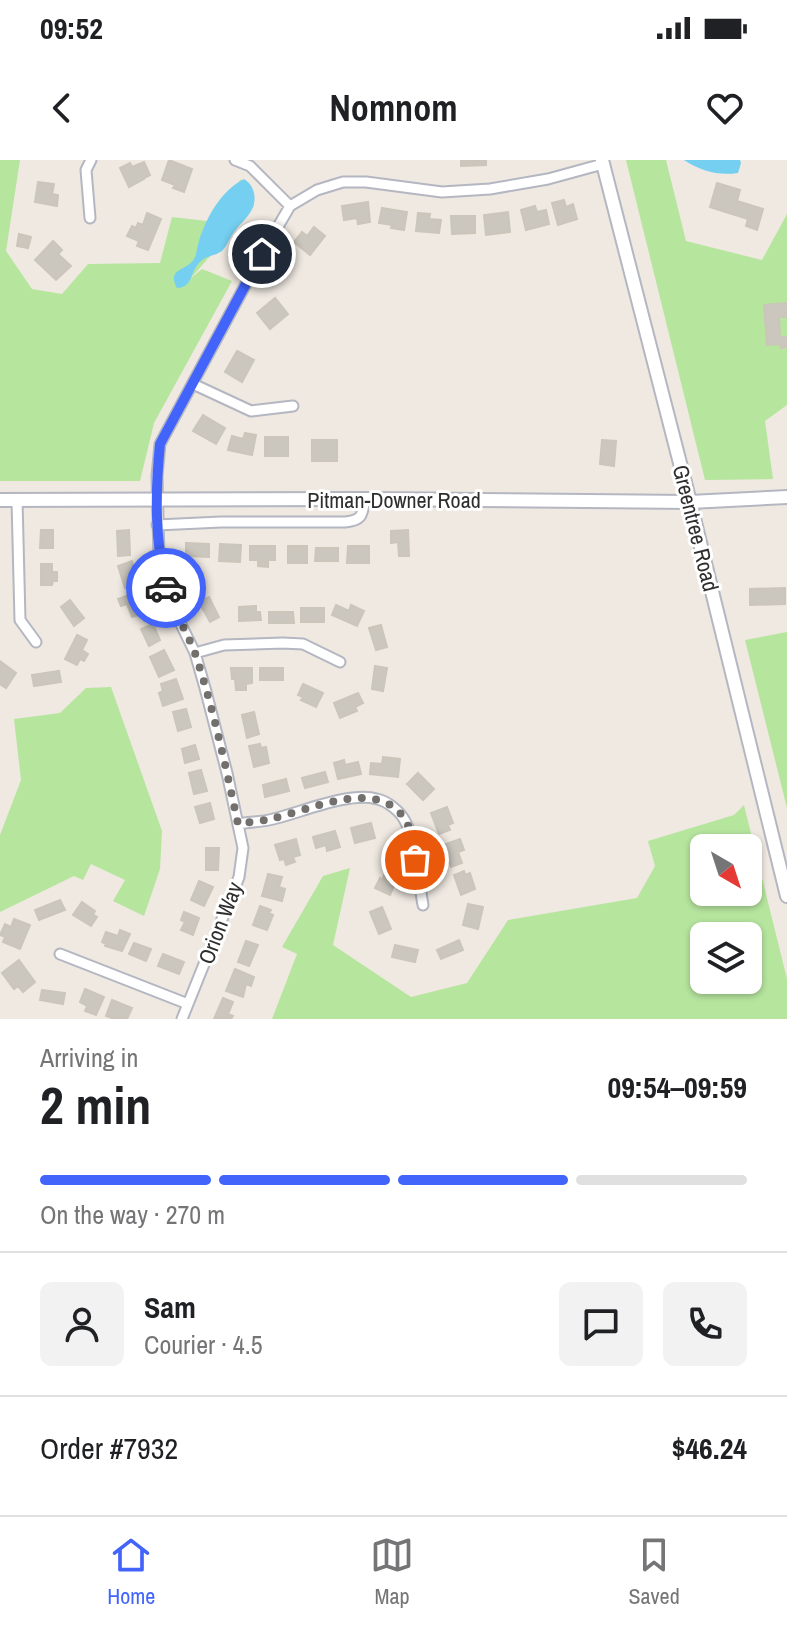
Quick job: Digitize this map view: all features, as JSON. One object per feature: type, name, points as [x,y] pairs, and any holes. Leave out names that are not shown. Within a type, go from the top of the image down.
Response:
[{"type":"street","points":[[90,218],[86,170],[91,160]]},
{"type":"street","points":[[235,160],[250,166],[290,206],[317,190],[343,182],[442,192],[490,189],[548,179],[603,162]]},
{"type":"street","name":"Greentree Road","points":[[603,162],[787,896]]},
{"type":"street","name":"Orion Way","points":[[182,1019],[239,877],[243,848],[224,759],[195,653],[172,606],[159,558],[156,500],[160,444],[290,206]]},
{"type":"street","points":[[193,384],[251,411],[293,406]]},
{"type":"street","name":"Pitman-Downer Road","points":[[0,500],[690,502],[787,497]]},
{"type":"street","points":[[157,525],[356,521],[362,516],[365,499]]},
{"type":"street","points":[[17,500],[20,620],[36,642]]},
{"type":"street","points":[[195,653],[224,645],[303,644],[340,662]]},
{"type":"street","points":[[238,824],[350,799],[378,799],[404,819],[412,838],[423,905]]},
{"type":"street","points":[[60,954],[188,1004]]},
{"type":"green space","points":[[0,160],[20,160],[6,251],[32,289],[62,294],[88,264],[160,263],[172,217],[207,221],[241,179],[254,206],[190,279],[202,269],[232,281],[154,423],[140,481],[0,481]]},
{"type":"green space","points":[[626,160],[666,160],[686,241],[762,260],[787,214],[787,405],[765,421],[773,479],[705,480]]},
{"type":"green space","points":[[787,632],[787,808],[745,640]]},
{"type":"green space","points":[[111,687],[162,831],[160,869],[144,916],[113,901],[125,880],[91,864],[83,880],[74,876],[0,912],[0,835],[21,780],[14,719],[60,713],[86,688]]},
{"type":"green space","points":[[744,805],[751,834],[690,834],[690,906],[762,906],[762,878],[787,979],[787,1019],[272,1019],[297,954],[282,947],[323,876],[350,868],[333,945],[411,997],[467,983],[508,920],[637,898],[655,866],[648,841],[734,815]]},
{"type":"water","points":[[684,160],[740,160],[741,163],[738,173],[724,174],[703,170]]},
{"type":"water","points":[[244,179],[254,193],[251,211],[222,251],[202,260],[189,282],[177,288],[174,277],[194,259],[211,214],[228,190]]},
{"type":"building","points":[[169,160],[192,169],[184,192],[162,180]]},
{"type":"building","points":[[461,160],[486,160],[486,165],[461,166]]},
{"type":"building","points":[[144,162],[150,175],[129,187],[120,168],[130,163],[132,167]]},
{"type":"building","points":[[38,182],[54,184],[52,194],[58,195],[57,206],[35,202]]},
{"type":"building","points":[[717,183],[740,190],[737,201],[763,209],[757,230],[746,226],[748,219],[710,207]]},
{"type":"building","points":[[564,200],[566,207],[573,204],[577,219],[558,225],[552,203]]},
{"type":"building","points":[[368,202],[370,222],[358,224],[357,218],[344,220],[342,206]]},
{"type":"building","points":[[535,206],[537,212],[546,210],[549,224],[526,230],[521,210]]},
{"type":"building","points":[[382,208],[407,212],[404,230],[379,223]]},
{"type":"building","points":[[508,212],[510,232],[486,235],[484,215]]},
{"type":"building","points":[[147,213],[161,219],[148,250],[137,246],[139,241],[127,236],[132,226],[136,228],[138,223],[143,225]]},
{"type":"building","points":[[418,213],[430,214],[429,219],[441,220],[439,233],[416,231]]},
{"type":"building","points":[[451,216],[475,216],[475,233],[452,234]]},
{"type":"building","points":[[314,227],[325,236],[310,255],[294,242],[302,232],[307,236]]},
{"type":"building","points":[[19,234],[31,237],[28,248],[17,246]]},
{"type":"building","points":[[53,241],[62,250],[58,254],[71,266],[56,280],[35,260]]},
{"type":"building","points":[[275,298],[288,314],[270,329],[257,313]]},
{"type":"building","points":[[787,303],[787,317],[779,317],[780,337],[787,337],[787,347],[767,345],[764,305]]},
{"type":"building","points":[[237,351],[254,360],[242,382],[225,372]]},
{"type":"building","points":[[203,415],[225,428],[216,444],[193,431]]},
{"type":"building","points":[[245,433],[256,435],[252,455],[228,450],[232,436],[243,439]]},
{"type":"building","points":[[265,437],[288,437],[288,456],[265,456]]},
{"type":"building","points":[[312,440],[337,440],[337,461],[312,461]]},
{"type":"building","points":[[602,440],[616,441],[614,466],[600,464]]},
{"type":"building","points":[[41,530],[53,530],[53,548],[40,548]]},
{"type":"building","points":[[129,530],[130,555],[118,556],[117,531]]},
{"type":"building","points":[[408,530],[409,556],[399,556],[398,542],[391,543],[391,531]]},
{"type":"building","points":[[186,543],[209,544],[209,557],[186,556]]},
{"type":"building","points":[[220,544],[241,545],[240,562],[219,561]]},
{"type":"building","points":[[250,546],[275,546],[275,560],[268,560],[268,567],[258,566],[258,560],[250,560]]},
{"type":"building","points":[[288,546],[307,546],[307,563],[288,563]]},
{"type":"building","points":[[348,546],[369,546],[369,563],[347,563]]},
{"type":"building","points":[[316,548],[338,548],[338,561],[315,561]]},
{"type":"building","points":[[132,561],[139,584],[125,588],[118,566]]},
{"type":"building","points":[[41,564],[52,564],[52,572],[57,572],[57,581],[53,581],[52,585],[41,585]]},
{"type":"building","points":[[785,588],[785,604],[750,605],[750,589]]},
{"type":"building","points":[[140,591],[147,612],[132,617],[127,604],[121,606],[118,599]]},
{"type":"building","points":[[209,597],[219,617],[210,622],[199,602]]},
{"type":"building","points":[[70,600],[84,618],[74,626],[61,607]]},
{"type":"building","points":[[336,605],[349,611],[351,605],[364,611],[357,626],[332,615]]},
{"type":"building","points":[[256,606],[261,620],[239,621],[239,607]]},
{"type":"building","points":[[301,608],[324,608],[324,622],[301,622]]},
{"type":"building","points":[[269,612],[293,612],[294,623],[269,623]]},
{"type":"building","points":[[153,624],[160,640],[149,646],[141,629]]},
{"type":"building","points":[[381,625],[387,647],[376,650],[369,628]]},
{"type":"building","points":[[77,635],[87,640],[82,650],[88,654],[77,665],[65,659]]},
{"type":"building","points":[[164,650],[174,670],[159,677],[150,657]]},
{"type":"building","points":[[0,661],[16,673],[6,688],[0,684]]},
{"type":"building","points":[[375,666],[387,668],[383,691],[372,689]]},
{"type":"building","points":[[231,668],[252,668],[252,683],[246,684],[246,690],[236,690]]},
{"type":"building","points":[[260,668],[283,668],[283,680],[260,680]]},
{"type":"building","points":[[59,671],[61,682],[34,686],[32,675]]},
{"type":"building","points":[[176,679],[183,699],[163,706],[159,693],[163,691],[161,684]]},
{"type":"building","points":[[303,684],[323,693],[316,707],[301,700],[303,697],[298,695]]},
{"type":"building","points":[[358,693],[363,703],[355,707],[357,711],[340,718],[334,703]]},
{"type":"building","points":[[186,709],[191,727],[178,731],[173,712]]},
{"type":"building","points":[[254,712],[259,734],[247,738],[242,715]]},
{"type":"building","points":[[260,744],[261,748],[266,747],[269,763],[254,767],[249,746]]},
{"type":"building","points":[[195,745],[199,759],[185,763],[182,749]]},
{"type":"building","points":[[383,757],[400,759],[398,777],[370,774],[371,763],[382,764]]},
{"type":"building","points":[[344,760],[345,765],[358,762],[361,774],[338,779],[334,763]]},
{"type":"building","points":[[201,770],[207,791],[194,794],[189,773]]},
{"type":"building","points":[[325,772],[328,782],[305,788],[302,778]]},
{"type":"building","points":[[418,773],[434,789],[423,800],[407,784]]},
{"type":"building","points":[[286,779],[289,791],[265,797],[263,785]]},
{"type":"building","points":[[210,803],[214,819],[200,823],[195,807]]},
{"type":"building","points":[[447,807],[453,823],[448,825],[450,830],[439,834],[431,813]]},
{"type":"building","points":[[371,823],[375,838],[355,843],[351,828]]},
{"type":"building","points":[[335,831],[340,847],[327,851],[326,845],[316,848],[313,837]]},
{"type":"building","points":[[296,839],[300,855],[293,857],[295,862],[286,865],[284,859],[280,860],[275,845]]},
{"type":"building","points":[[460,839],[464,850],[458,852],[462,863],[451,867],[443,845]]},
{"type":"building","points":[[206,848],[219,848],[218,870],[206,870]]},
{"type":"building","points":[[387,868],[399,874],[390,895],[375,888]]},
{"type":"building","points":[[464,871],[465,875],[470,873],[475,889],[461,895],[454,875]]},
{"type":"building","points":[[268,874],[282,877],[279,887],[285,889],[282,901],[262,896]]},
{"type":"building","points":[[199,881],[213,887],[204,906],[191,900]]},
{"type":"building","points":[[60,900],[65,910],[39,920],[35,910]]},
{"type":"building","points":[[82,902],[95,911],[93,915],[97,917],[91,926],[73,915]]},
{"type":"building","points":[[468,904],[483,907],[478,929],[463,925]]},
{"type":"building","points":[[260,906],[271,910],[269,913],[273,915],[267,930],[253,925]]},
{"type":"building","points":[[382,907],[391,929],[379,934],[370,912]]},
{"type":"building","points":[[184,912],[199,918],[193,935],[181,930],[185,922],[181,920]]},
{"type":"building","points":[[14,919],[30,925],[20,949],[3,942],[5,937],[0,935],[5,924],[11,927]]},
{"type":"building","points":[[120,930],[130,934],[122,951],[105,946],[102,942],[106,932],[118,936]]},
{"type":"building","points":[[459,940],[463,950],[441,959],[437,950]]},
{"type":"building","points":[[246,941],[258,945],[249,966],[238,962]]},
{"type":"building","points":[[134,943],[151,949],[146,961],[129,954]]},
{"type":"building","points":[[395,945],[418,950],[415,962],[392,957]]},
{"type":"building","points":[[163,954],[184,962],[179,974],[158,966]]},
{"type":"building","points":[[19,960],[35,982],[23,992],[18,986],[14,989],[2,973]]},
{"type":"building","points":[[235,969],[254,977],[251,986],[246,984],[243,997],[226,991]]},
{"type":"building","points":[[85,989],[104,997],[96,1015],[85,1011],[87,1006],[80,1002]]},
{"type":"building","points":[[42,990],[65,993],[63,1004],[40,1000]]},
{"type":"building","points":[[223,998],[233,1002],[228,1014],[233,1016],[231,1019],[214,1019]]},
{"type":"building","points":[[112,1000],[132,1008],[127,1019],[106,1016]]},
{"type":"way so far","points":[[166,588],[195,653],[238,824],[350,799],[378,799],[404,819],[412,838],[415,860]]},
{"type":"route","points":[[166,588],[157,534],[160,444],[262,254]]}]
